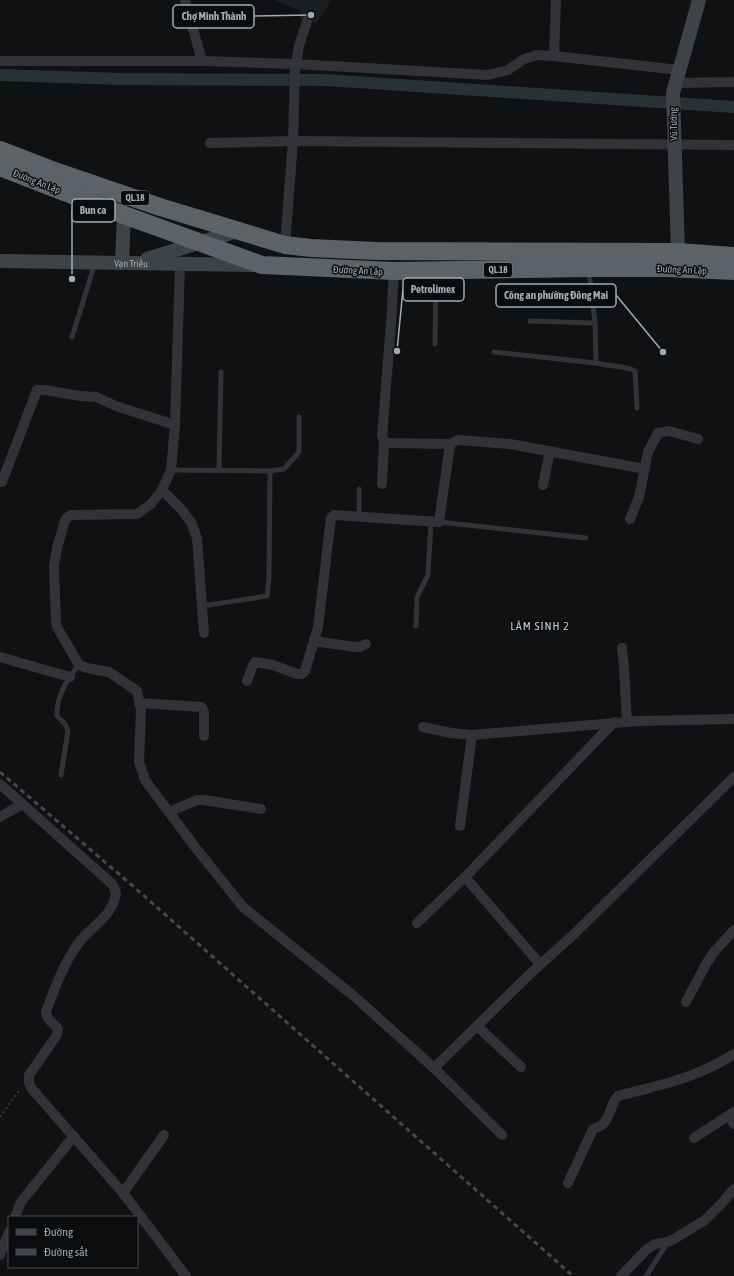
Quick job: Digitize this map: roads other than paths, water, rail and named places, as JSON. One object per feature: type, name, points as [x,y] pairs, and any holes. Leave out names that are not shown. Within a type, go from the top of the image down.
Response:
[{"type":"highway","name":"Đường An Lập","points":[[0,150],[49,169],[160,207],[279,243],[310,248],[376,251],[678,252],[734,256]]},
{"type":"highway","name":"Đường An Lập","points":[[0,167],[124,215],[262,265],[394,272],[589,268],[666,268],[734,271]]},
{"type":"highway","points":[[262,265],[279,243]]},
{"type":"street","points":[[185,0],[202,61]]},
{"type":"street","points":[[554,56],[556,0]]},
{"type":"street","name":"Vũ Tướng","points":[[678,252],[672,112],[675,82],[699,0]]},
{"type":"street","points":[[279,243],[292,141],[295,99],[295,66],[299,46],[307,21]]},
{"type":"street","points":[[0,61],[202,61],[488,75],[508,70],[524,59],[537,55],[554,56],[675,82],[734,82]]},
{"type":"street","points":[[210,143],[292,141],[734,145]]},
{"type":"street","points":[[124,215],[128,263],[201,243],[237,231]]},
{"type":"street","name":"Vạn Triều","points":[[0,261],[262,265]]},
{"type":"street","points":[[180,264],[175,425],[171,470],[162,490],[151,504],[137,514],[70,515],[65,520],[57,548],[54,566],[57,627],[79,665],[86,668],[109,672],[137,691],[141,710],[139,762],[145,780],[243,907],[355,997],[434,1068],[502,1135]]},
{"type":"street","points":[[382,484],[384,441],[382,436],[392,324],[394,272]]},
{"type":"street","points":[[1,483],[37,390],[96,397],[116,406],[175,425]]},
{"type":"street","points":[[630,519],[639,497],[648,452],[658,433],[669,431],[698,439]]},
{"type":"street","points":[[384,441],[388,443],[450,444],[458,440],[510,444],[645,469]]},
{"type":"street","points":[[247,681],[252,665],[255,662],[273,665],[297,674],[302,674],[305,671],[318,627],[330,518],[334,515],[435,522],[450,444]]},
{"type":"street","points":[[543,485],[550,451]]},
{"type":"street","points":[[162,490],[181,509],[191,522],[197,538],[204,633]]},
{"type":"street","points":[[314,641],[355,648],[366,644]]},
{"type":"street","points":[[622,648],[627,722]]},
{"type":"street","points":[[0,658],[70,677]]},
{"type":"street","points":[[139,703],[202,707],[204,712],[204,736]]},
{"type":"street","points":[[423,727],[451,733],[472,735],[614,722],[734,719]]},
{"type":"street","points":[[418,923],[465,877],[614,722]]},
{"type":"street","points":[[460,826],[472,735]]},
{"type":"street","points":[[434,1068],[540,964],[577,932],[734,777]]},
{"type":"street","points":[[0,784],[112,884],[116,891],[116,898],[107,914],[81,940],[63,970],[46,1012],[48,1019],[58,1029],[57,1035],[29,1075],[29,1083],[32,1089],[123,1193],[186,1276]]},
{"type":"street","points":[[169,812],[197,800],[262,809]]},
{"type":"street","points":[[0,817],[22,804]]},
{"type":"street","points":[[465,877],[540,964]]},
{"type":"street","points":[[686,1002],[714,952],[734,930]]},
{"type":"street","points":[[476,1026],[521,1067]]},
{"type":"street","points":[[568,1183],[593,1129],[602,1125],[608,1117],[612,1105],[618,1096],[670,1083],[703,1072],[734,1054]]},
{"type":"street","points":[[694,1138],[732,1117]]},
{"type":"street","points":[[123,1193],[164,1135]]},
{"type":"street","points":[[15,1216],[21,1202],[74,1136]]},
{"type":"street","points":[[621,1276],[655,1244],[668,1242],[704,1220],[722,1204],[734,1189]]},
{"type":"street","points":[[0,1255],[8,1235]]},
{"type":"lane","points":[[72,337],[95,262]]},
{"type":"lane","points":[[589,268],[595,323],[596,363]]},
{"type":"lane","points":[[435,344],[436,271]]},
{"type":"lane","points":[[530,321],[595,323]]},
{"type":"lane","points":[[494,352],[596,363],[611,367],[630,369],[635,371],[637,408]]},
{"type":"lane","points":[[219,470],[221,372]]},
{"type":"lane","points":[[171,470],[270,471],[284,469],[300,452],[299,417]]},
{"type":"lane","points":[[202,606],[267,596],[269,578],[270,471]]},
{"type":"lane","points":[[359,490],[359,517]]},
{"type":"lane","points":[[416,626],[417,597],[428,575],[435,522],[586,538]]},
{"type":"lane","points":[[62,774],[68,731],[65,724],[57,716],[58,703],[70,677],[79,665]]},
{"type":"lane","points":[[646,1276],[668,1242]]},
{"type":"waterway","points":[[0,75],[121,79],[326,80],[734,107]]},
{"type":"railway","points":[[0,772],[134,887],[573,1276]]},
{"type":"place","name":"Chợ Minh Thành","points":[[311,15]]},
{"type":"place","name":"Bun ca","points":[[72,279]]},
{"type":"place","name":"Petrolimex","points":[[397,351]]},
{"type":"place","name":"Công an phường Đông Mai","points":[[663,352]]},
{"type":"district","name":"LÂM SINH 2","points":[[540,626]]}]
